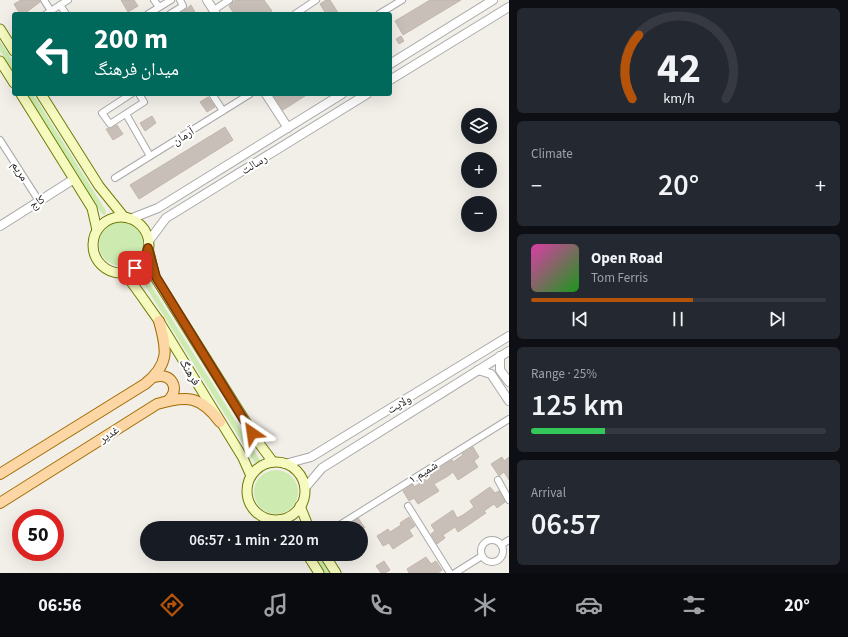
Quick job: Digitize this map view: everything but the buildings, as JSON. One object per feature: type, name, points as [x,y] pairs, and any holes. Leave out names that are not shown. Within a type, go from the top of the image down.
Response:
[{"type":"main road","points":[[0,29],[12,48]]},
{"type":"main road","points":[[0,60],[12,80]]},
{"type":"main road","points":[[22,96],[92,208],[97,230]]},
{"type":"main road","points":[[42,96],[99,186],[127,218],[140,225],[144,230],[148,245],[144,260],[130,271],[111,271],[97,260],[93,248],[93,242],[97,230],[106,221],[127,218]]},
{"type":"main road","name":"فرهنگ","points":[[148,245],[156,277],[261,446],[273,462]]},
{"type":"main road","name":"فرهنگ","points":[[124,272],[159,321],[243,458],[251,476]]},
{"type":"main road","name":"غدیر","points":[[0,474],[146,384],[154,377],[161,368],[165,356],[164,342],[159,321]]},
{"type":"main road","points":[[154,377],[165,376],[172,381],[174,385],[174,395],[168,401]]},
{"type":"main road","name":"غدیر","points":[[0,503],[157,404],[182,399],[201,402],[207,406],[220,422]]},
{"type":"main road","points":[[273,462],[285,464],[291,466],[300,476],[304,488],[303,501],[291,516],[279,520],[272,520],[260,516],[248,500],[247,488],[251,476],[260,466],[273,462]]},
{"type":"main road","points":[[300,506],[306,521]]},
{"type":"main road","points":[[311,561],[319,573]]},
{"type":"main road","points":[[328,561],[336,573]]},
{"type":"street","points":[[44,0],[48,12],[68,0]]},
{"type":"street","points":[[154,0],[159,7]]},
{"type":"street","points":[[151,12],[171,0]]},
{"type":"street","points":[[173,12],[183,6],[180,0]]},
{"type":"street","points":[[207,0],[215,12],[229,0]]},
{"type":"street","points":[[297,12],[316,0]]},
{"type":"street","points":[[382,12],[402,0]]},
{"type":"street","points":[[392,63],[493,0]]},
{"type":"street","points":[[60,5],[65,12]]},
{"type":"street","points":[[392,79],[509,7]]},
{"type":"street","points":[[128,96],[102,113],[110,124],[144,102],[140,96]]},
{"type":"street","points":[[213,96],[223,111]]},
{"type":"street","name":"آرمان","points":[[114,178],[247,96]]},
{"type":"street","points":[[267,96],[288,128]]},
{"type":"street","name":"رسالت","points":[[127,218],[158,208],[339,96]]},
{"type":"street","name":"رسالت","points":[[148,245],[166,218],[364,96]]},
{"type":"street","points":[[126,114],[150,156]]},
{"type":"street","name":"مریم","points":[[0,140],[39,201]]},
{"type":"street","name":"کاج","points":[[0,226],[74,179]]},
{"type":"street","name":"ولایت","points":[[285,464],[311,457],[509,336]]},
{"type":"street","name":"ولایت","points":[[304,488],[322,468],[509,351]]},
{"type":"street","points":[[500,356],[500,370],[509,382]]},
{"type":"street","points":[[478,370],[491,374],[509,401]]},
{"type":"street","name":"شمیم ۱","points":[[346,521],[509,419]]},
{"type":"street","points":[[498,480],[509,500]]},
{"type":"street","points":[[408,506],[450,573]]},
{"type":"street","points":[[491,540],[496,541],[501,545],[501,556],[495,561],[488,561],[482,556],[482,546],[486,542],[491,540]]},
{"type":"street","points":[[501,545],[509,540]]},
{"type":"street","points":[[455,573],[482,556]]},
{"type":"green space","points":[[0,41],[12,60],[12,70],[0,51]]},
{"type":"green space","points":[[28,96],[34,96],[106,211],[105,215],[102,214]]},
{"type":"green space","points":[[117,222],[125,222],[130,223],[137,228],[142,235],[142,253],[137,260],[130,265],[117,266],[109,263],[102,256],[99,248],[99,240],[102,232],[109,225]]},
{"type":"green space","points":[[141,275],[145,276],[260,460],[259,464],[255,463],[141,279]]},
{"type":"green space","points":[[272,470],[280,470],[285,471],[292,476],[297,483],[297,501],[292,508],[285,513],[272,514],[264,511],[257,504],[254,496],[254,488],[257,480],[264,473]]},
{"type":"green space","points":[[317,561],[324,561],[332,573],[325,573]]},
{"type":"route","points":[[135,268],[144,260],[148,248],[156,277],[252,433]]}]
